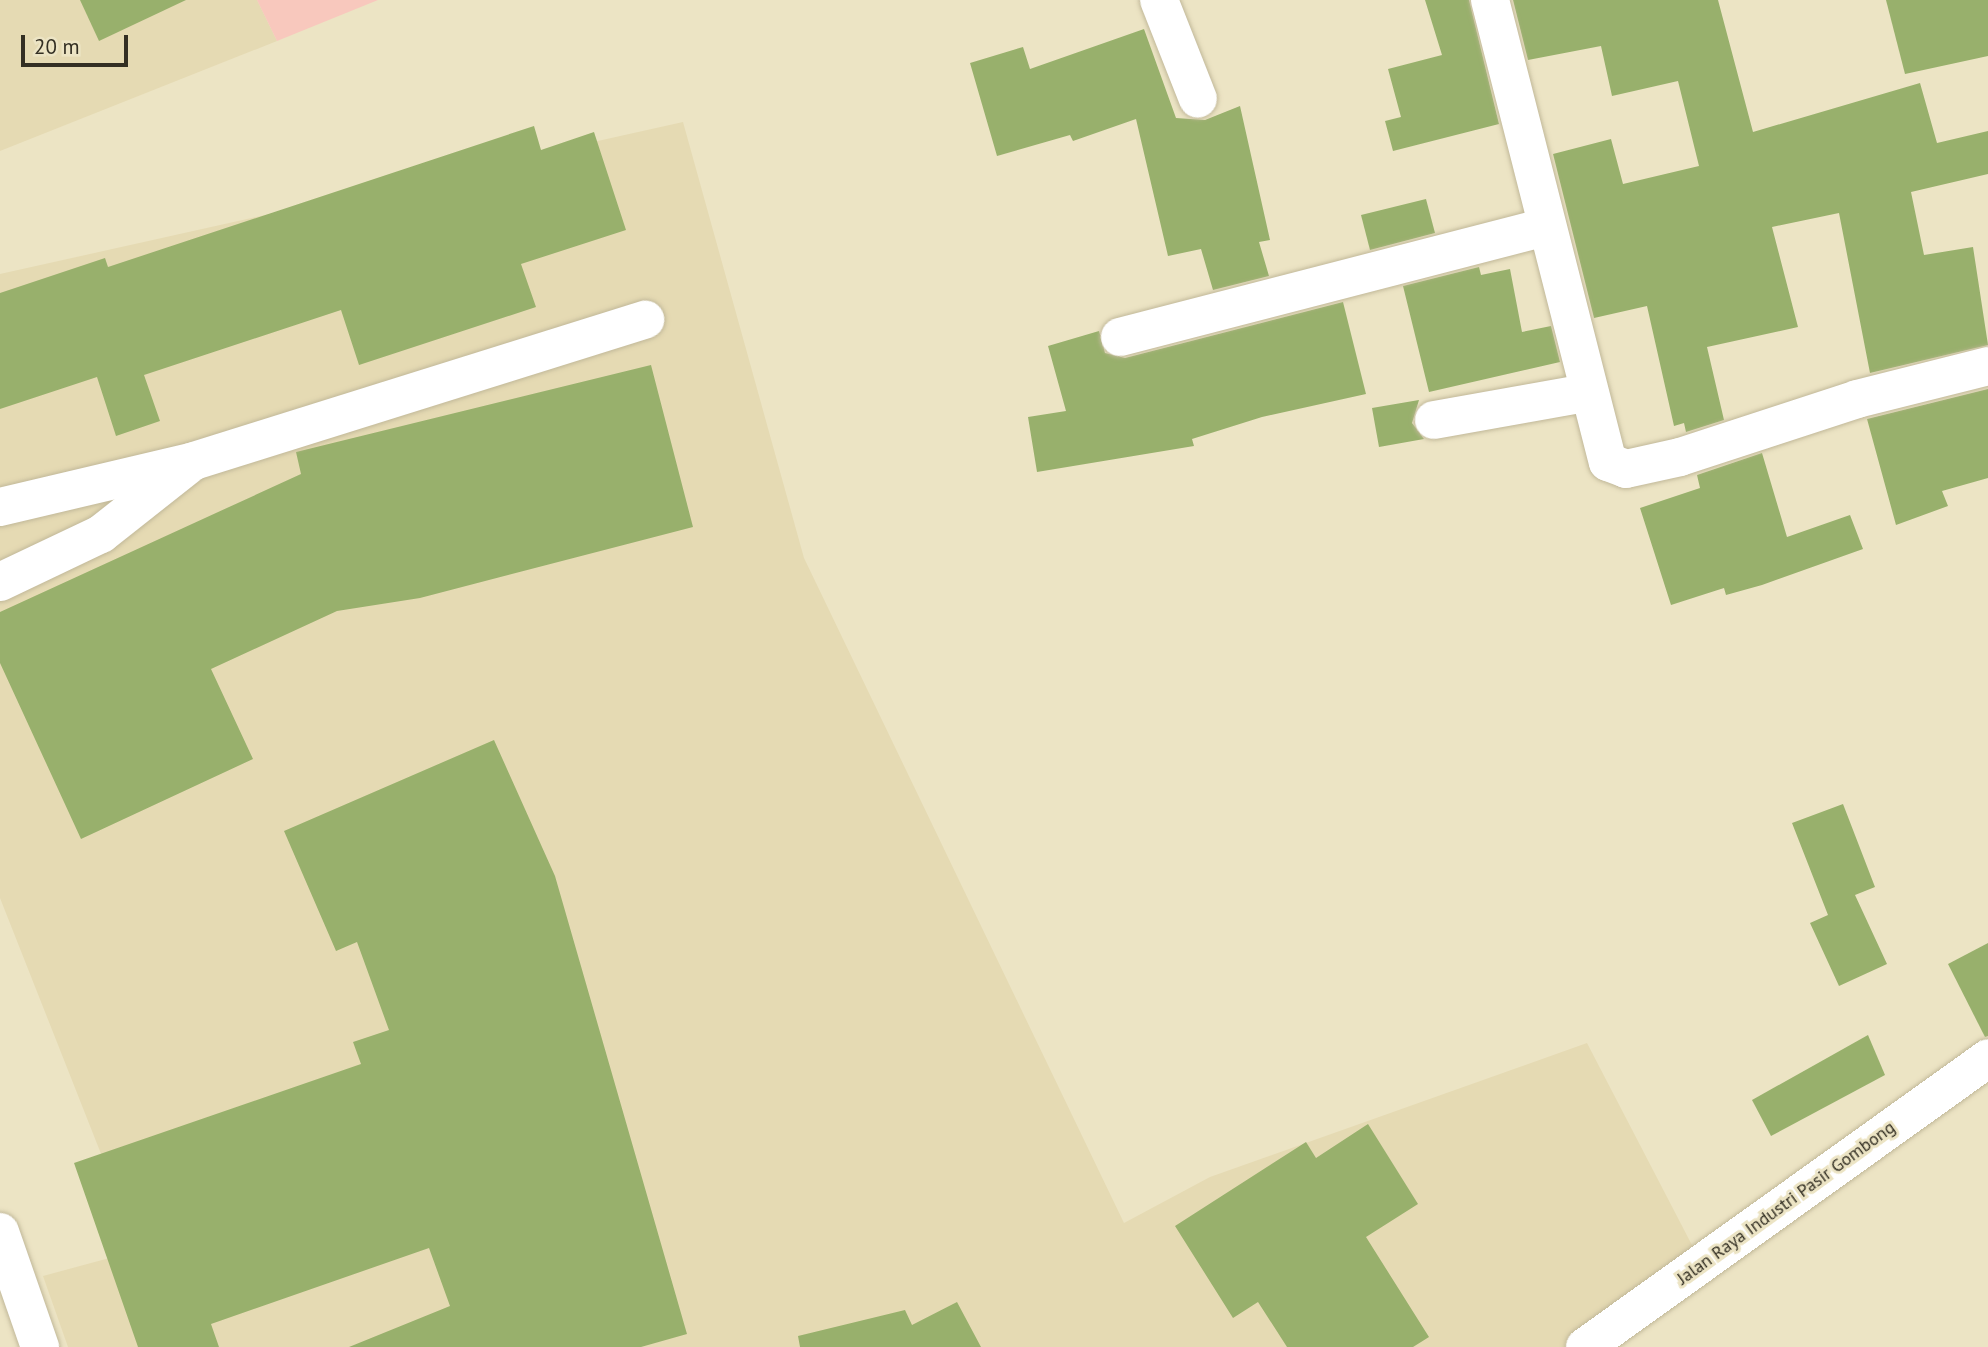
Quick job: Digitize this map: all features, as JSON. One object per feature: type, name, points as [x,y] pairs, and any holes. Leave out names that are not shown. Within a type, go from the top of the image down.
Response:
[{"type":"street","points":[[1159,0],[1198,99]]},
{"type":"street","points":[[1490,0],[1585,393],[1608,462],[1626,469],[1988,366]]},
{"type":"street","points":[[1120,337],[1545,227]]},
{"type":"street","points":[[0,507],[194,461],[645,320]]},
{"type":"street","points":[[1434,420],[1585,393]]},
{"type":"street","points":[[0,582],[101,534],[194,461]]},
{"type":"street","name":"Jalan Raya Industri Pasir Gombong","points":[[1585,1347],[1988,1058]]},
{"type":"street","points":[[0,1232],[40,1347]]},
{"type":"shaded area","points":[[0,0],[257,0],[277,41],[0,151]]},
{"type":"shaded area","points":[[257,0],[378,0],[277,41]]},
{"type":"shaded area","points":[[683,122],[804,558],[1124,1223],[1210,1177],[1587,1043],[1707,1274],[1614,1335],[1620,1347],[68,1347],[43,1276],[139,1250],[0,898],[0,274]]},
{"type":"building","points":[[80,0],[186,0],[99,41]]},
{"type":"building","points":[[1425,0],[1469,0],[1499,124],[1393,151],[1385,121],[1401,117],[1388,69],[1442,55]]},
{"type":"building","points":[[1513,0],[1718,0],[1753,132],[1920,83],[1937,143],[1988,131],[1988,174],[1911,192],[1924,255],[1973,247],[1988,345],[1870,373],[1839,213],[1772,227],[1798,327],[1707,347],[1724,420],[1686,432],[1684,423],[1674,426],[1647,306],[1594,318],[1553,154],[1611,139],[1623,184],[1699,166],[1678,81],[1612,96],[1601,46],[1528,60]]},
{"type":"building","points":[[1886,0],[1988,0],[1988,56],[1905,74]]},
{"type":"building","points":[[1144,29],[1176,118],[1205,120],[1240,106],[1270,240],[1259,242],[1269,276],[1213,290],[1201,249],[1168,256],[1136,119],[1073,141],[1070,135],[997,156],[970,63],[1023,47],[1030,69]]},
{"type":"building","points":[[534,126],[541,150],[594,132],[626,230],[521,264],[536,307],[359,365],[341,310],[144,375],[160,421],[116,436],[97,377],[0,409],[0,293],[105,258],[108,267]]},
{"type":"building","points":[[1426,199],[1435,233],[1370,250],[1361,215]]},
{"type":"building","points":[[1479,267],[1481,275],[1510,269],[1522,332],[1551,326],[1560,362],[1429,392],[1403,286]]},
{"type":"building","points":[[1343,302],[1366,394],[1262,417],[1192,439],[1194,446],[1037,472],[1028,417],[1066,411],[1048,346],[1099,331],[1105,353],[1125,358]]},
{"type":"building","points":[[651,365],[693,527],[420,598],[337,611],[211,669],[253,759],[81,839],[0,663],[0,612],[301,474],[296,452]]},
{"type":"building","points":[[1988,389],[1988,478],[1942,491],[1948,506],[1896,525],[1867,419]]},
{"type":"building","points":[[1419,400],[1412,423],[1424,439],[1379,447],[1372,408]]},
{"type":"building","points":[[1762,453],[1787,537],[1850,515],[1863,549],[1762,585],[1726,595],[1724,588],[1671,605],[1640,508],[1700,488],[1697,475]]},
{"type":"building","points":[[494,740],[555,876],[687,1334],[641,1347],[349,1347],[450,1306],[429,1248],[211,1324],[219,1347],[138,1347],[74,1163],[361,1064],[353,1042],[389,1030],[357,942],[336,951],[284,831]]},
{"type":"building","points":[[1843,804],[1875,887],[1855,895],[1887,964],[1839,986],[1810,923],[1828,915],[1792,823]]},
{"type":"building","points":[[1988,943],[1988,1036],[1985,1037],[1948,964]]},
{"type":"building","points":[[1868,1035],[1885,1075],[1771,1136],[1752,1100]]},
{"type":"building","points":[[1368,1124],[1418,1204],[1366,1237],[1429,1337],[1413,1347],[1287,1347],[1258,1302],[1233,1318],[1175,1226],[1306,1142],[1316,1158]]},
{"type":"building","points":[[957,1302],[981,1347],[800,1347],[798,1336],[905,1310],[912,1325]]}]
